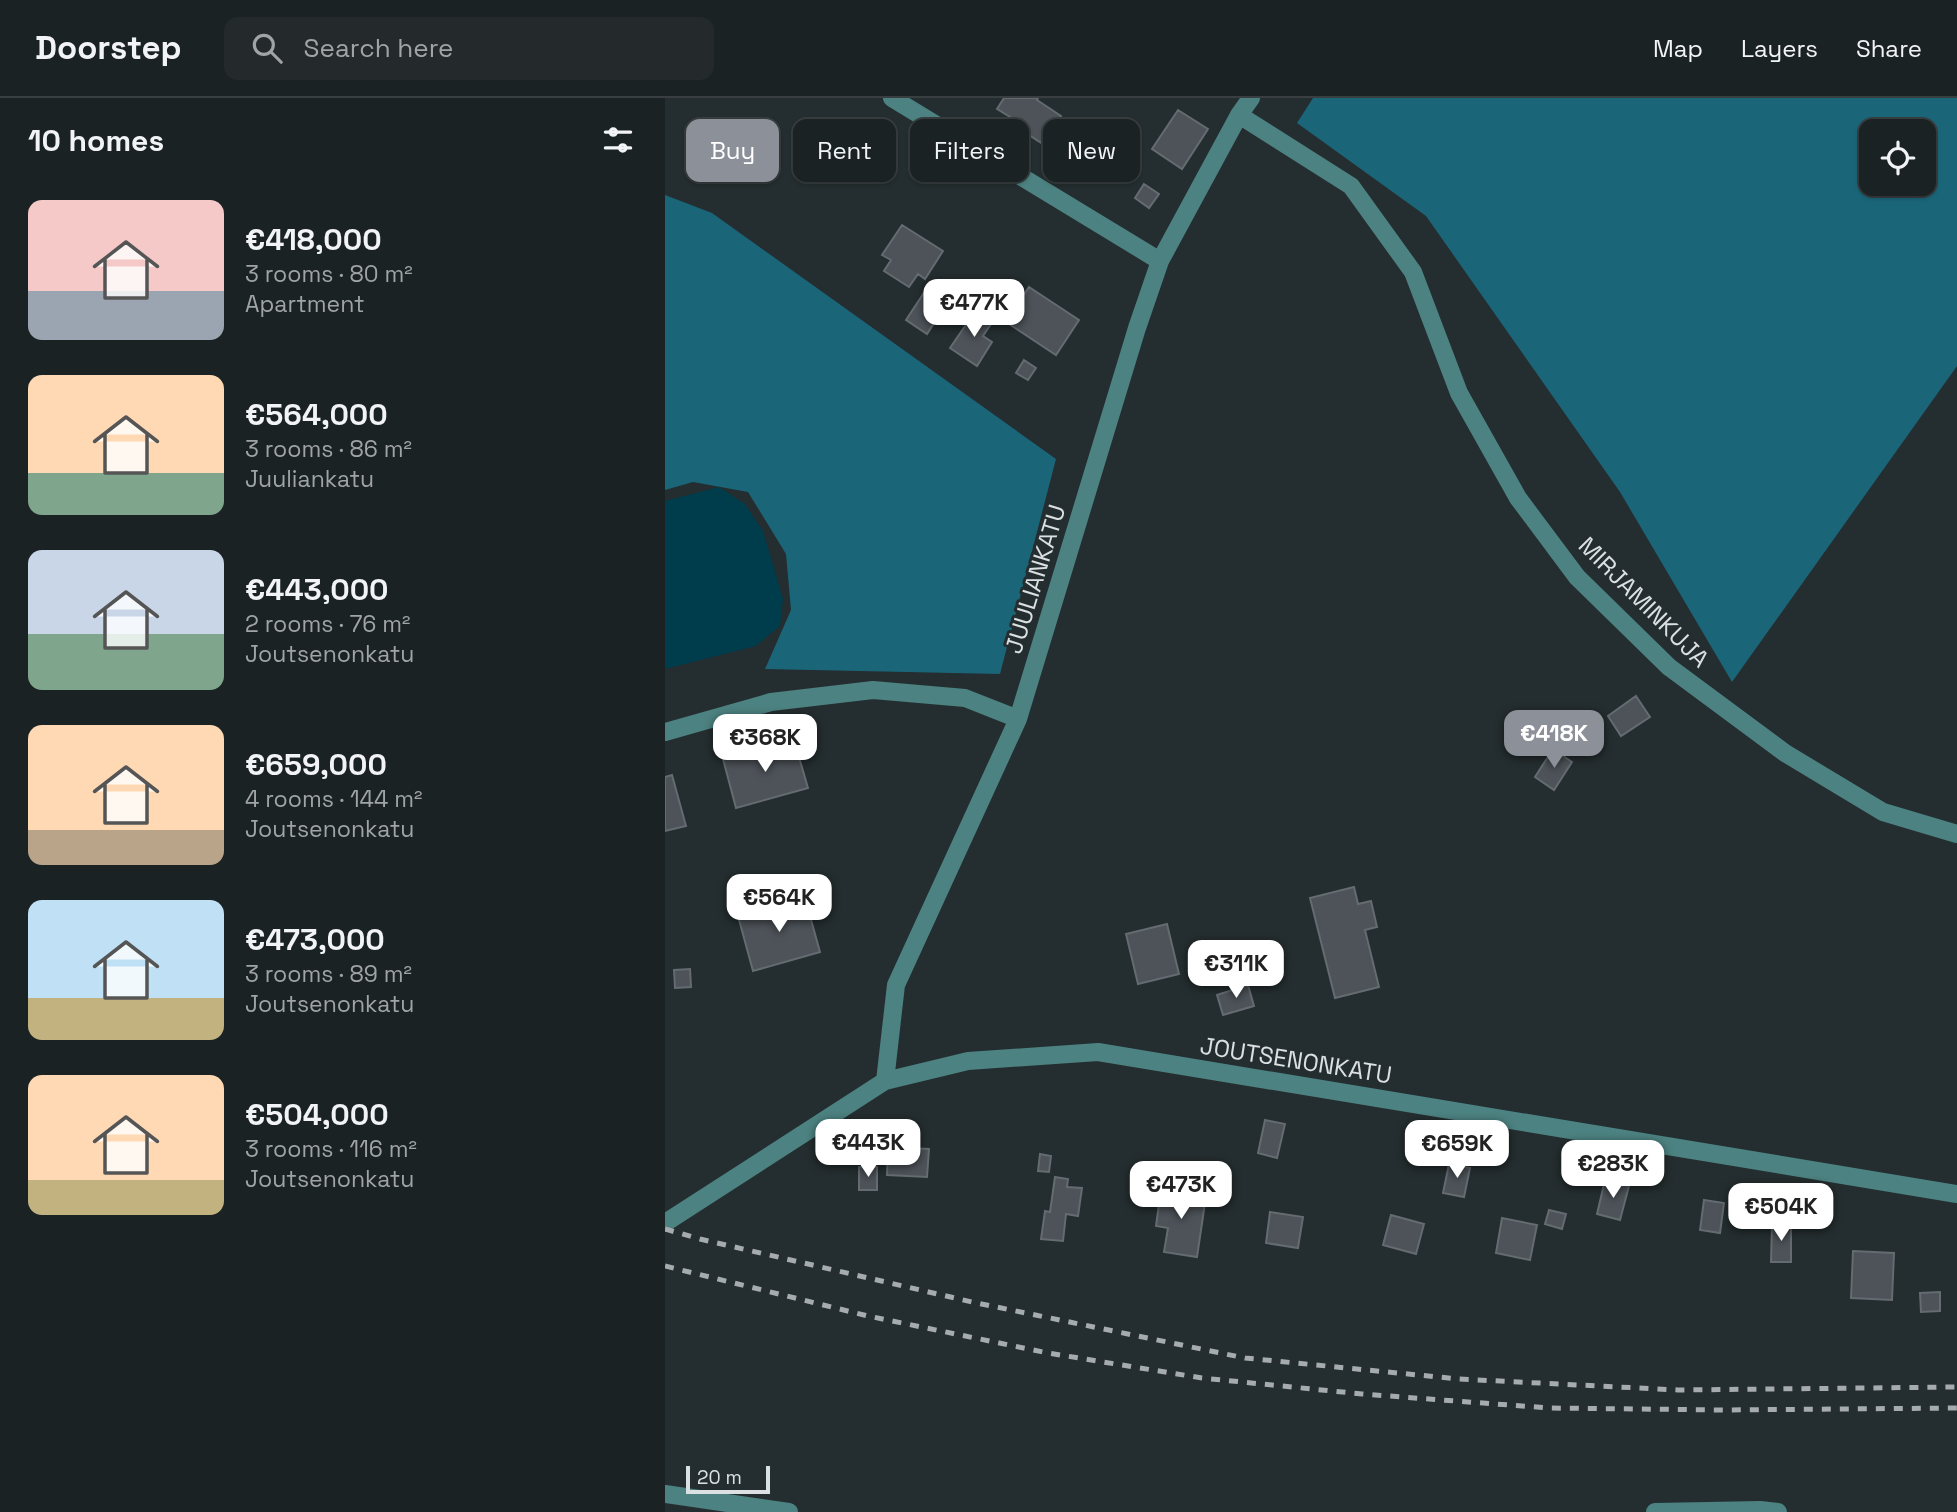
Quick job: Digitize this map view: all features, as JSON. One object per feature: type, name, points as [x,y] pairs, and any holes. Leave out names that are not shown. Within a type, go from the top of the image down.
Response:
[{"type":"street","points":[[892,98],[1160,261]]},
{"type":"street","name":"JUULIANKATU","points":[[885,1080],[895,985],[1018,719],[1160,261],[1251,98]]},
{"type":"street","name":"MIRJAMINKUJA","points":[[1240,116],[1351,186],[1413,272],[1459,393],[1518,498],[1577,577],[1669,667],[1785,753],[1883,812],[1957,834]]},
{"type":"street","points":[[665,732],[771,702],[873,690],[965,698],[1018,719]]},
{"type":"street","name":"JOUTSENONKATU","points":[[665,1223],[885,1080],[968,1061],[1098,1052],[1957,1194]]},
{"type":"street","points":[[665,1494],[789,1512]]},
{"type":"street","points":[[1655,1512],[1779,1512]]},
{"type":"shaded area","points":[[1313,98],[1957,98],[1957,366],[1732,682],[1620,492],[1426,216],[1297,123]]},
{"type":"shaded area","points":[[665,195],[712,213],[1056,459],[1000,674],[765,669],[791,610],[786,554],[748,492],[693,482],[665,490]]},
{"type":"shaded area","points":[[719,487],[745,504],[763,531],[783,599],[780,626],[756,646],[665,669],[665,501]]},
{"type":"building","points":[[1004,98],[1038,98],[1037,100],[1061,116],[1059,119],[1043,119],[1043,144],[1029,135],[1029,119],[1013,119],[997,109]]},
{"type":"building","points":[[1178,110],[1208,129],[1182,169],[1152,149]]},
{"type":"building","points":[[1144,184],[1159,194],[1149,208],[1135,198]]},
{"type":"building","points":[[902,225],[943,251],[925,279],[918,274],[909,287],[884,271],[891,260],[882,255]]},
{"type":"building","points":[[929,285],[950,298],[927,334],[906,320]]},
{"type":"building","points":[[1029,287],[1079,320],[1056,355],[1006,322]]},
{"type":"building","points":[[976,310],[993,321],[983,336],[992,342],[977,366],[950,348]]},
{"type":"building","points":[[1024,360],[1036,368],[1028,380],[1016,373]]},
{"type":"building","points":[[1636,696],[1650,717],[1621,736],[1608,716]]},
{"type":"building","points":[[794,740],[808,788],[736,808],[723,759]]},
{"type":"building","points":[[1553,749],[1572,762],[1554,790],[1535,777]]},
{"type":"building","points":[[672,775],[686,826],[665,831],[665,777]]},
{"type":"building","points":[[1354,887],[1358,904],[1371,901],[1377,927],[1365,930],[1379,987],[1335,998],[1310,898]]},
{"type":"building","points":[[805,898],[820,952],[753,971],[738,916]]},
{"type":"building","points":[[1167,924],[1179,974],[1138,984],[1126,934]]},
{"type":"building","points":[[690,969],[691,987],[675,988],[674,970]]},
{"type":"building","points":[[1248,985],[1254,1006],[1223,1015],[1217,995]]},
{"type":"building","points":[[1265,1120],[1285,1124],[1277,1158],[1258,1153]]},
{"type":"building","points":[[888,1147],[929,1149],[927,1177],[887,1175]]},
{"type":"building","points":[[1040,1154],[1051,1156],[1049,1172],[1038,1171]]},
{"type":"building","points":[[1449,1164],[1470,1168],[1464,1197],[1443,1193]]},
{"type":"building","points":[[859,1167],[877,1167],[877,1190],[859,1190]]},
{"type":"building","points":[[1055,1177],[1068,1179],[1067,1187],[1082,1188],[1078,1216],[1066,1214],[1063,1241],[1041,1239],[1045,1211],[1050,1212]]},
{"type":"building","points":[[1605,1180],[1629,1186],[1620,1220],[1597,1214]]},
{"type":"building","points":[[1161,1189],[1206,1196],[1197,1257],[1164,1252],[1168,1228],[1156,1226]]},
{"type":"building","points":[[1704,1200],[1724,1203],[1720,1233],[1700,1230]]},
{"type":"building","points":[[1549,1210],[1566,1214],[1562,1229],[1545,1224]]},
{"type":"building","points":[[1270,1212],[1303,1217],[1298,1248],[1266,1243]]},
{"type":"building","points":[[1391,1215],[1424,1224],[1416,1254],[1383,1245]]},
{"type":"building","points":[[1502,1218],[1537,1225],[1530,1260],[1496,1253]]},
{"type":"building","points":[[1772,1224],[1791,1224],[1791,1262],[1771,1262]]},
{"type":"building","points":[[1853,1251],[1894,1253],[1892,1300],[1851,1298]]},
{"type":"building","points":[[1940,1292],[1940,1311],[1921,1312],[1920,1293]]},
{"type":"railway","points":[[665,1229],[972,1302],[1245,1358],[1459,1379],[1678,1390],[1957,1387]]},
{"type":"railway","points":[[665,1266],[868,1316],[1048,1353],[1202,1378],[1362,1394],[1549,1408],[1957,1408]]}]
